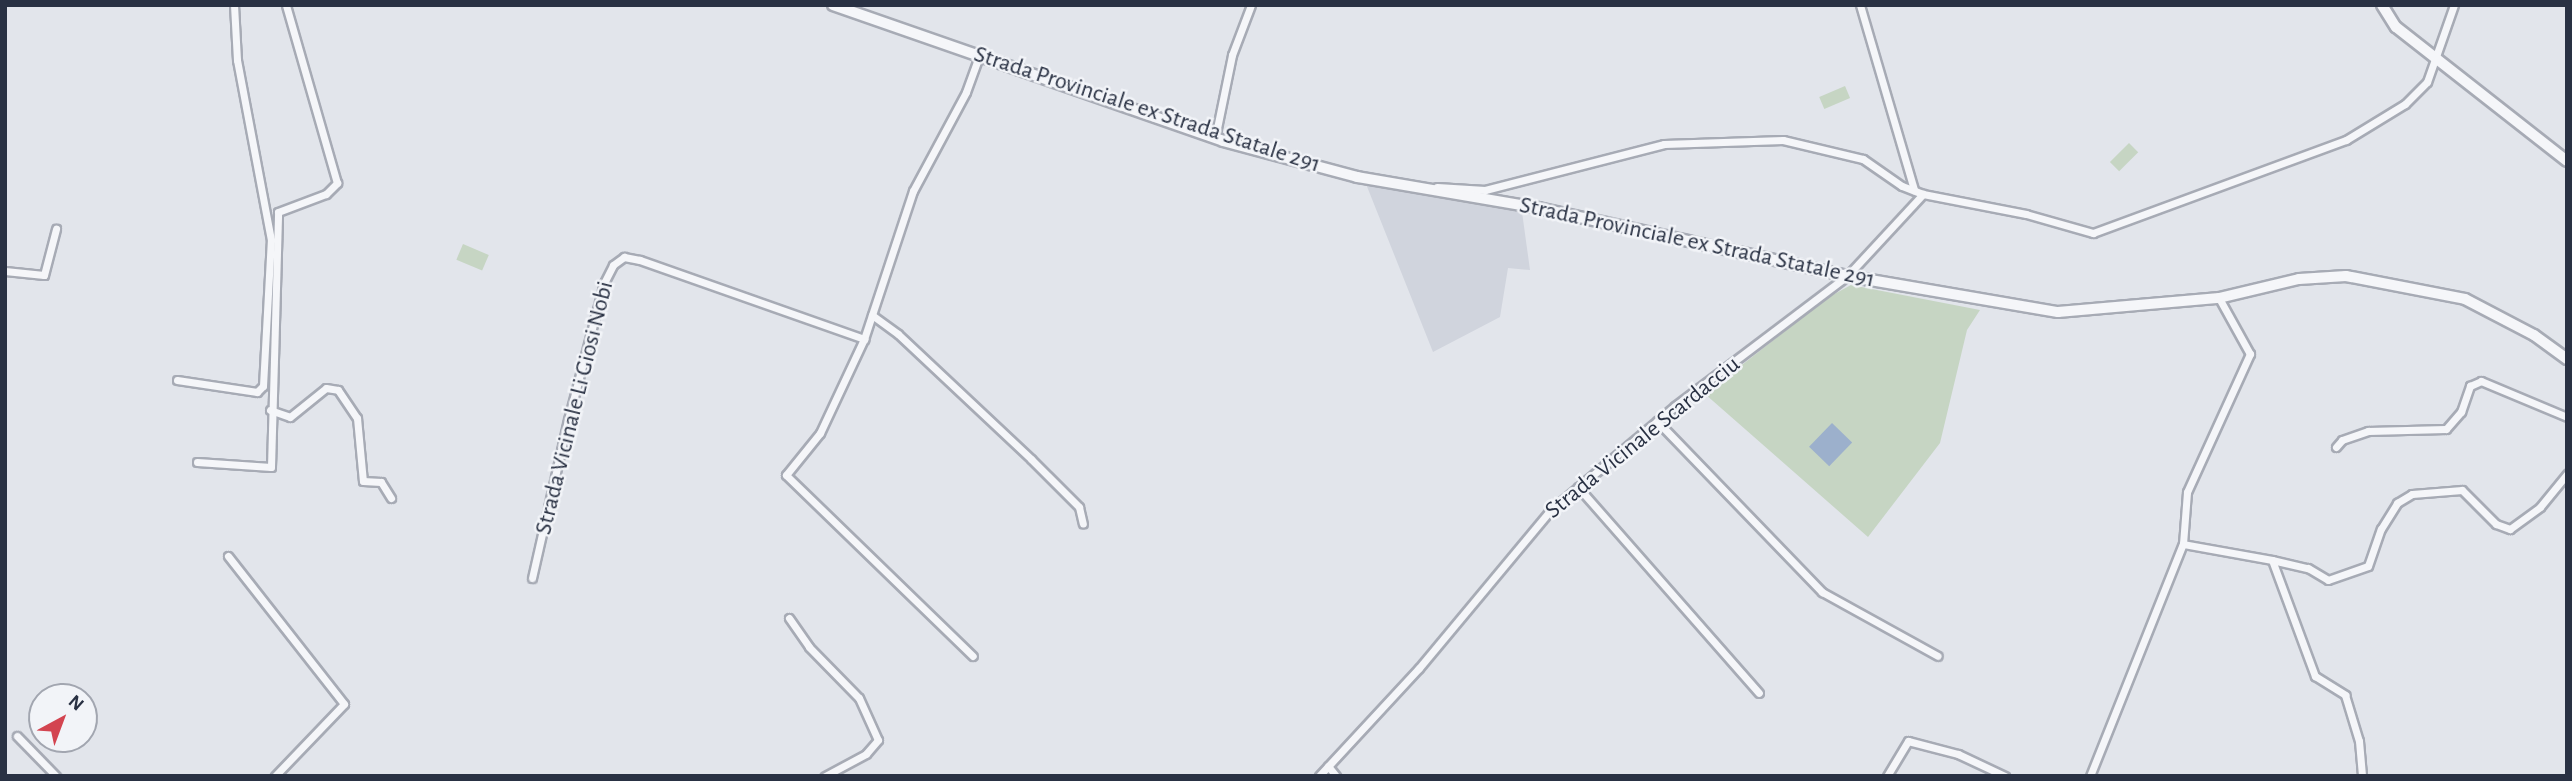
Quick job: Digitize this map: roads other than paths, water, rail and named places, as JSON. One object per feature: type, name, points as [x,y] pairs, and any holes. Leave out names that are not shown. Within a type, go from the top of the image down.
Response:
[{"type":"street","points":[[177,380],[257,392],[263,386],[271,240],[237,60],[234,5]]},
{"type":"street","points":[[197,462],[271,467],[270,410],[278,212],[326,194],[337,183],[286,5]]},
{"type":"street","name":"Strada Provinciale ex Strada Statale 291","points":[[833,5],[1215,138],[1357,177],[1538,208],[1847,276],[2058,312],[2219,298],[2325,276],[2413,286],[2465,299],[2534,335],[2567,359]]},
{"type":"street","points":[[1215,138],[1232,55],[1251,5]]},
{"type":"street","points":[[1860,5],[1914,190]]},
{"type":"street","points":[[2382,5],[2396,27],[2567,161]]},
{"type":"street","points":[[1405,185],[1485,190],[1664,144],[1719,146],[1783,140],[1863,159],[1923,194],[2026,214],[2093,233],[2346,140],[2405,104],[2427,82],[2454,5]]},
{"type":"street","points":[[974,656],[786,475],[820,433],[864,339],[912,191],[966,92],[979,56]]},
{"type":"street","name":"Strada Vicinale Scardacciu","points":[[1324,772],[1419,668],[1550,510],[1657,421],[1847,276],[1923,194]]},
{"type":"street","points":[[5,271],[44,275],[56,229]]},
{"type":"street","name":"Strada Vicinale Li Giosi Nobi","points":[[532,578],[568,420],[604,283],[613,265],[624,257],[640,260],[864,339]]},
{"type":"street","points":[[2090,776],[2183,544],[2187,492],[2250,354],[2219,298]]},
{"type":"street","points":[[872,316],[898,334],[1031,459],[1079,507],[1083,524]]},
{"type":"street","points":[[2336,447],[2343,440],[2368,431],[2446,429],[2460,412],[2470,386],[2481,381],[2567,417]]},
{"type":"street","points":[[270,410],[290,417],[326,388],[338,390],[357,418],[363,481],[381,482],[391,498]]},
{"type":"street","points":[[1657,421],[1822,592],[1938,656]]},
{"type":"street","points":[[2183,544],[2308,568],[2328,580],[2368,566],[2381,529],[2397,503],[2423,493],[2462,490],[2496,524],[2510,529],[2540,507],[2567,474]]},
{"type":"street","points":[[1578,487],[1759,693]]},
{"type":"street","points":[[228,556],[344,704],[275,776]]},
{"type":"street","points":[[2272,560],[2315,676],[2345,695],[2359,741],[2362,776]]},
{"type":"street","points":[[789,618],[809,647],[859,698],[878,740],[866,754],[825,776]]},
{"type":"street","points":[[17,736],[56,776]]},
{"type":"street","points":[[1887,776],[1908,741],[1958,754],[2005,776]]},
{"type":"street","points":[[1324,772],[1336,776]]},
{"type":"water","points":[[1832,423],[1852,442],[1829,466],[1809,447]]}]
